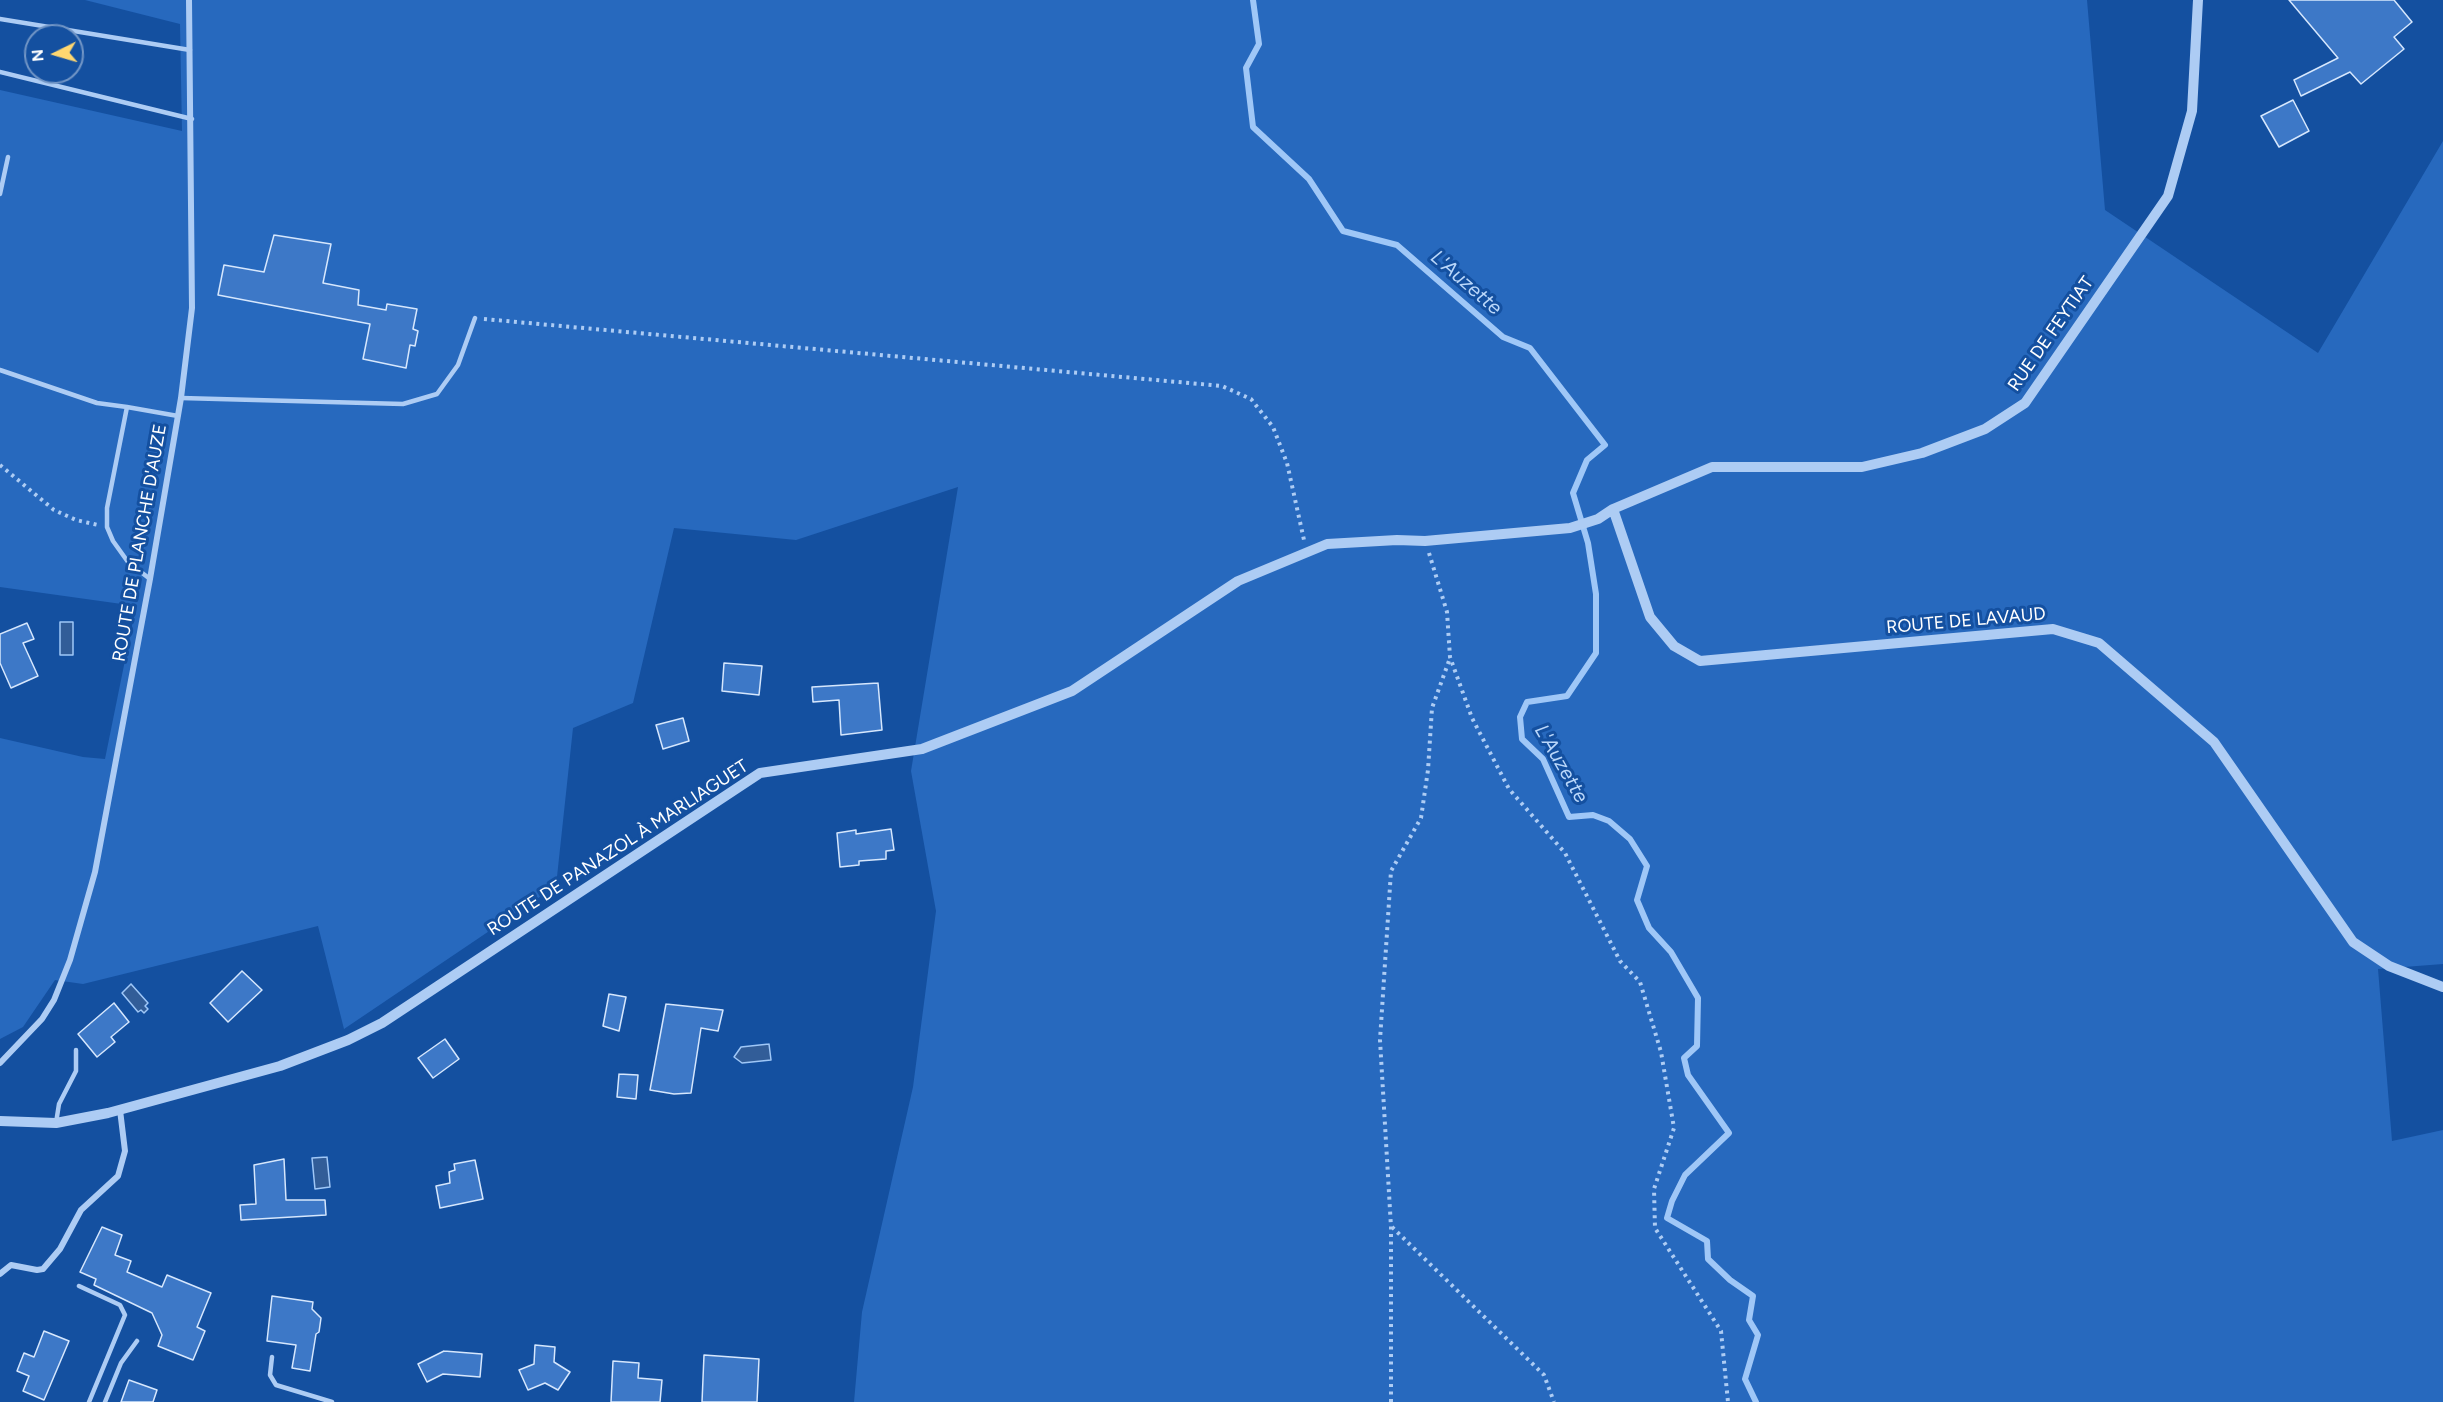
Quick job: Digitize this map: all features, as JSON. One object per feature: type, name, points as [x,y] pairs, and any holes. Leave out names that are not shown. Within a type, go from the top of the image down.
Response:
[{"type":"street","name":"ROUTE DE PLANCHE D'AUZE","points":[[0,1063],[42,1019],[54,1000],[70,960],[94,872],[150,579],[181,398],[192,308],[192,119],[189,0]]},
{"type":"street","name":"RUE DE FEYTIAT","points":[[1598,519],[1612,509],[1712,467],[1862,467],[1922,453],[1985,429],[2025,403],[2168,196],[2192,111],[2198,0]]},
{"type":"street","name":"ROUTE DE LAVAUD","points":[[1612,509],[1650,617],[1674,646],[1701,661],[2053,629],[2099,643],[2214,742],[2353,942],[2389,966],[2443,987]]},
{"type":"street","name":"ROUTE DE PANAZOL À MARLIAGUET","points":[[0,1121],[56,1123],[120,1110],[280,1066],[348,1040],[382,1023],[760,773],[921,749],[1072,691],[1238,581],[1327,544],[1397,540],[1425,541],[1570,528],[1598,519]]},
{"type":"street","points":[[0,1274],[11,1265],[43,1269],[60,1249],[81,1210],[118,1176],[125,1151],[120,1110]]},
{"type":"lane","points":[[0,18],[190,50]]},
{"type":"lane","points":[[0,72],[192,119]]},
{"type":"lane","points":[[0,194],[8,157]]},
{"type":"lane","points":[[181,398],[403,404],[437,394],[458,365],[475,318]]},
{"type":"lane","points":[[0,370],[97,404],[178,416]]},
{"type":"lane","points":[[127,407],[107,508],[107,527],[113,541],[128,562],[150,579]]},
{"type":"lane","points":[[56,1123],[59,1104],[78,1064],[76,1050]]},
{"type":"lane","points":[[80,1286],[120,1305],[125,1315],[89,1402]]},
{"type":"lane","points":[[105,1402],[121,1363],[137,1341]]},
{"type":"lane","points":[[272,1357],[270,1375],[276,1385],[332,1402]]},
{"type":"path","points":[[475,318],[1222,386],[1251,399],[1273,427],[1287,463],[1307,553]]},
{"type":"path","points":[[0,465],[54,510],[76,520],[107,527]]},
{"type":"path","points":[[1425,541],[1447,612],[1450,657],[1472,718],[1509,789],[1565,853],[1620,961],[1640,982],[1661,1052],[1674,1128],[1654,1189],[1655,1228],[1721,1331],[1728,1402]]},
{"type":"path","points":[[1391,1402],[1391,1227],[1380,1040],[1390,871],[1421,818],[1428,771],[1432,708],[1450,657]]},
{"type":"path","points":[[1391,1227],[1544,1375],[1554,1402]]},
{"type":"shaded area","points":[[85,0],[2087,0],[2105,210],[2318,353],[2443,141],[2443,964],[2378,969],[2392,1141],[2443,1130],[2443,1402],[854,1402],[862,1312],[913,1087],[936,911],[911,771],[958,487],[796,540],[674,528],[633,703],[573,728],[556,886],[344,1029],[318,926],[83,984],[55,980],[23,1027],[0,1039],[0,738],[83,757],[105,759],[136,606],[0,587],[0,90],[182,131],[180,24]]},
{"type":"shaded area","points":[[60,622],[73,622],[73,655],[60,655]]},
{"type":"shaded area","points":[[131,984],[148,1003],[145,1006],[148,1009],[144,1013],[141,1010],[138,1012],[122,993]]},
{"type":"shaded area","points":[[769,1044],[771,1060],[742,1063],[734,1057],[741,1047]]},
{"type":"shaded area","points":[[327,1157],[330,1187],[315,1189],[312,1158]]},
{"type":"building","points":[[2289,0],[2394,0],[2412,22],[2394,37],[2404,49],[2361,84],[2350,72],[2301,96],[2294,80],[2338,58]]},
{"type":"building","points":[[2293,100],[2309,131],[2279,147],[2261,116]]},
{"type":"building","points":[[274,235],[331,244],[323,283],[359,290],[358,305],[386,310],[387,304],[417,309],[413,329],[418,331],[415,346],[410,345],[406,368],[363,359],[370,324],[218,295],[224,265],[264,272]]},
{"type":"building","points":[[27,623],[34,639],[23,643],[38,676],[11,688],[0,663],[0,634]]},
{"type":"building","points":[[724,663],[762,666],[759,695],[722,691]]},
{"type":"building","points":[[878,683],[882,730],[841,735],[839,700],[813,702],[812,687]]},
{"type":"building","points":[[683,718],[689,741],[663,749],[656,725]]},
{"type":"building","points":[[891,829],[894,850],[886,851],[886,859],[859,861],[859,865],[840,867],[837,833],[856,830],[856,834]]},
{"type":"building","points":[[242,971],[262,990],[228,1022],[210,1003]]},
{"type":"building","points":[[609,994],[626,997],[619,1031],[603,1026]]},
{"type":"building","points":[[114,1003],[129,1022],[111,1037],[115,1042],[97,1057],[78,1034]]},
{"type":"building","points":[[666,1004],[723,1010],[718,1031],[701,1028],[691,1093],[674,1094],[650,1090]]},
{"type":"building","points":[[445,1039],[459,1059],[433,1078],[418,1058]]},
{"type":"building","points":[[619,1074],[638,1075],[636,1099],[617,1097]]},
{"type":"building","points":[[284,1159],[286,1200],[325,1200],[326,1215],[241,1220],[240,1205],[256,1204],[254,1165]]},
{"type":"building","points":[[475,1160],[483,1199],[440,1208],[436,1186],[450,1183],[449,1172],[455,1170],[454,1164]]},
{"type":"building","points":[[102,1227],[122,1235],[115,1255],[131,1261],[127,1272],[162,1287],[167,1275],[211,1293],[197,1327],[205,1331],[193,1360],[158,1346],[162,1335],[152,1313],[94,1285],[96,1279],[80,1272]]},
{"type":"building","points":[[272,1296],[313,1302],[312,1309],[321,1318],[310,1371],[292,1368],[296,1345],[267,1341]]},
{"type":"building","points":[[44,1331],[69,1341],[44,1400],[23,1391],[29,1376],[17,1371],[24,1353],[34,1357]]},
{"type":"building","points":[[535,1345],[555,1347],[554,1362],[570,1372],[558,1390],[545,1383],[528,1390],[519,1370],[534,1364]]},
{"type":"building","points":[[444,1351],[482,1354],[480,1377],[443,1374],[427,1382],[418,1364]]},
{"type":"building","points":[[704,1355],[759,1359],[757,1402],[702,1402]]},
{"type":"building","points":[[613,1361],[639,1363],[638,1378],[662,1380],[660,1402],[611,1402]]},
{"type":"building","points":[[129,1380],[157,1390],[153,1402],[121,1402]]},
{"type":"waterway","name":"L'Auzette","points":[[1253,0],[1259,44],[1246,68],[1253,127],[1309,179],[1343,231],[1397,245],[1503,337],[1530,348],[1605,445],[1587,460],[1573,493],[1588,543],[1596,594],[1596,653],[1567,696],[1527,702],[1520,717],[1522,739],[1543,759],[1569,817],[1593,815],[1609,821],[1630,839],[1647,866],[1637,900],[1649,928],[1671,952],[1698,998],[1697,1046],[1684,1058],[1688,1075],[1729,1133],[1685,1175],[1672,1201],[1667,1218],[1707,1241],[1708,1259],[1730,1280],[1753,1296],[1749,1320],[1758,1335],[1745,1379],[1756,1402]]}]
